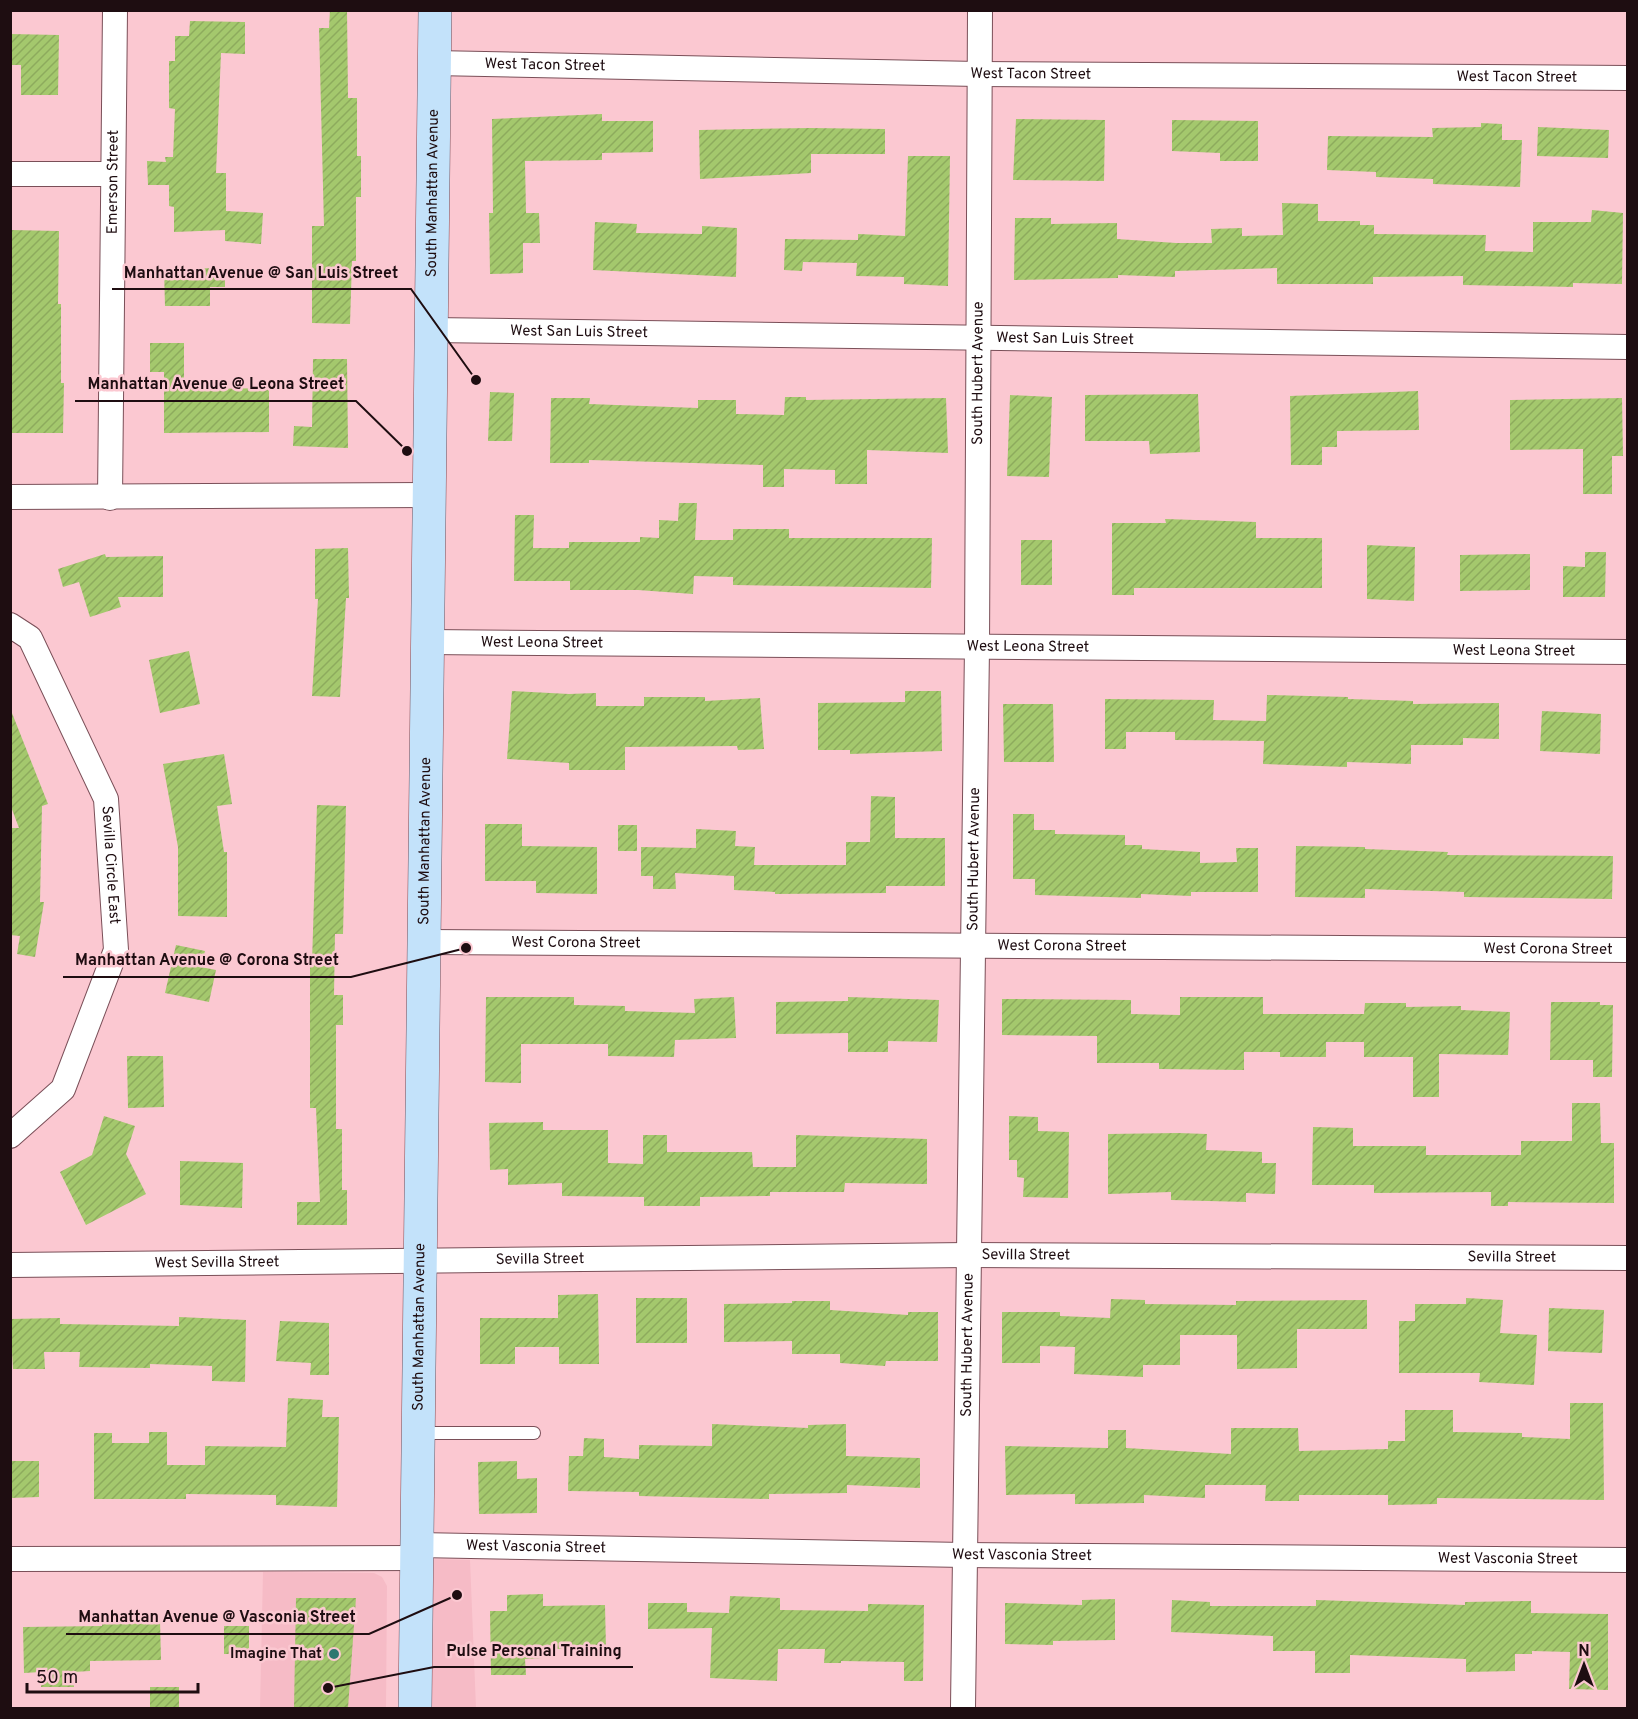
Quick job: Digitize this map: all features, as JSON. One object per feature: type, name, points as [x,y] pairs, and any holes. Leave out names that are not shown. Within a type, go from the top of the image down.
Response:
[{"type":"main road","name":"South Manhattan Avenue","points":[[415,1708],[426,942],[435,10]]},
{"type":"street","name":"Emerson Street","points":[[110,498],[115,10]]},
{"type":"street","name":"South Hubert Avenue","points":[[963,1708],[977,647],[980,10]]},
{"type":"street","name":"West Tacon Street","points":[[434,63],[978,74],[1628,78]]},
{"type":"street","points":[[10,174],[113,174]]},
{"type":"street","name":"West San Luis Street","points":[[431,330],[1628,346]]},
{"type":"street","points":[[10,497],[429,495]]},
{"type":"street","name":"Sevilla Circle East","points":[[10,625],[30,638],[106,799],[116,950],[63,1089],[10,1136]]},
{"type":"street","name":"West Leona Street","points":[[428,642],[1628,652]]},
{"type":"street","name":"West Corona Street","points":[[426,942],[1628,950]]},
{"type":"street","name":"Sevilla Street","points":[[422,1261],[968,1255],[1628,1258]]},
{"type":"street","name":"West Sevilla Street","points":[[10,1265],[422,1261]]},
{"type":"street","name":"West Vasconia Street","points":[[10,1559],[418,1552],[1628,1560]]},
{"type":"lane","points":[[419,1433],[534,1432]]},
{"type":"shaded area","points":[[430,1559],[470,1560],[476,1708],[426,1708]]},
{"type":"shaded area","points":[[263,1572],[374,1573],[382,1577],[387,1586],[386,1708],[260,1708]]},
{"type":"building","points":[[330,10],[347,10],[348,98],[357,98],[357,156],[361,156],[361,197],[356,197],[356,261],[352,261],[350,324],[312,323],[312,226],[324,226],[319,28],[329,28]]},
{"type":"building","points":[[190,21],[245,22],[245,54],[221,53],[216,173],[226,173],[226,211],[263,213],[261,244],[225,241],[225,230],[174,232],[174,207],[169,206],[169,185],[148,185],[147,161],[166,162],[165,157],[173,157],[175,109],[169,108],[169,61],[175,61],[175,36],[189,36]]},
{"type":"building","points":[[10,34],[59,35],[58,95],[21,95],[21,65],[10,65]]},
{"type":"building","points":[[602,114],[602,121],[653,121],[653,152],[602,153],[602,160],[525,161],[526,213],[539,213],[540,243],[523,243],[523,273],[490,274],[489,213],[493,213],[492,119]]},
{"type":"building","points":[[1016,119],[1105,120],[1104,181],[1013,180]]},
{"type":"building","points":[[1172,120],[1258,121],[1258,161],[1220,161],[1220,153],[1172,151]]},
{"type":"building","points":[[1481,123],[1502,124],[1502,140],[1522,140],[1520,187],[1433,184],[1433,179],[1376,177],[1376,172],[1327,170],[1328,136],[1433,137],[1432,128],[1481,127]]},
{"type":"building","points":[[1538,127],[1609,130],[1608,158],[1537,156]]},
{"type":"building","points":[[885,129],[885,154],[811,154],[811,173],[700,179],[699,130]]},
{"type":"building","points":[[908,156],[950,156],[948,286],[904,284],[904,277],[856,276],[857,263],[803,262],[802,271],[784,270],[785,239],[858,240],[858,234],[905,236]]},
{"type":"building","points":[[1282,203],[1318,204],[1318,221],[1360,221],[1360,225],[1374,225],[1374,234],[1486,235],[1485,251],[1533,252],[1533,222],[1591,222],[1592,210],[1623,213],[1622,284],[1573,283],[1573,287],[1463,285],[1463,276],[1373,277],[1373,284],[1277,284],[1277,268],[1175,271],[1175,277],[1118,275],[1118,278],[1014,280],[1015,218],[1051,218],[1051,224],[1117,223],[1117,239],[1212,243],[1211,229],[1242,228],[1242,236],[1283,235]]},
{"type":"building","points":[[595,222],[637,224],[636,233],[702,234],[702,226],[737,228],[736,277],[593,270]]},
{"type":"building","points":[[10,230],[59,231],[58,304],[61,304],[63,433],[10,433]]},
{"type":"building","points":[[225,268],[225,287],[210,287],[210,306],[165,306],[164,269]]},
{"type":"building","points":[[150,343],[184,343],[184,379],[201,379],[201,389],[269,388],[269,432],[164,433],[164,372],[150,372]]},
{"type":"building","points":[[313,359],[347,359],[348,448],[293,446],[294,426],[312,427]]},
{"type":"building","points":[[1418,391],[1419,430],[1337,431],[1337,447],[1322,447],[1322,465],[1291,465],[1290,396]]},
{"type":"building","points":[[490,392],[514,393],[512,441],[488,441]]},
{"type":"building","points":[[1198,394],[1200,452],[1150,454],[1149,441],[1085,441],[1085,395]]},
{"type":"building","points":[[1010,395],[1052,397],[1049,477],[1007,476]]},
{"type":"building","points":[[785,397],[806,397],[806,400],[946,398],[948,453],[867,450],[867,484],[835,484],[835,470],[784,469],[784,487],[763,487],[763,465],[589,460],[589,463],[550,463],[551,398],[590,398],[589,404],[698,408],[698,400],[736,400],[736,414],[784,415]]},
{"type":"building","points":[[1622,398],[1623,456],[1612,456],[1612,494],[1583,494],[1583,449],[1510,450],[1510,400]]},
{"type":"building","points":[[679,503],[697,503],[695,540],[733,540],[733,529],[789,529],[789,538],[932,538],[931,588],[733,585],[733,577],[694,576],[693,594],[638,590],[570,590],[570,581],[514,581],[515,515],[534,515],[533,548],[569,548],[569,542],[640,542],[640,537],[659,538],[659,520],[678,521]]},
{"type":"building","points":[[1165,519],[1256,522],[1256,538],[1322,538],[1322,588],[1134,588],[1134,595],[1112,595],[1112,523],[1166,523]]},
{"type":"building","points":[[1021,540],[1052,540],[1052,585],[1021,585]]},
{"type":"building","points":[[1367,545],[1415,547],[1414,601],[1367,599]]},
{"type":"building","points":[[348,548],[349,598],[346,598],[340,697],[312,696],[318,599],[315,599],[315,549]]},
{"type":"building","points":[[1585,552],[1606,552],[1605,597],[1563,597],[1563,566],[1585,567]]},
{"type":"building","points":[[105,554],[106,557],[163,556],[163,597],[118,597],[121,607],[90,617],[79,582],[63,587],[58,569]]},
{"type":"building","points":[[1530,554],[1530,590],[1460,591],[1460,555]]},
{"type":"building","points":[[189,651],[200,704],[160,713],[149,660]]},
{"type":"building","points":[[512,691],[596,693],[596,706],[644,706],[644,697],[705,697],[705,701],[760,698],[764,749],[738,750],[737,746],[625,747],[625,770],[569,770],[569,763],[507,759]]},
{"type":"building","points":[[905,691],[941,691],[942,751],[850,754],[850,750],[818,750],[818,703],[905,702]]},
{"type":"building","points":[[1267,695],[1413,701],[1413,704],[1499,703],[1499,739],[1463,738],[1463,745],[1411,745],[1411,764],[1347,762],[1347,767],[1263,764],[1264,741],[1175,740],[1175,732],[1126,732],[1126,749],[1105,749],[1105,699],[1214,700],[1213,720],[1266,721]]},
{"type":"building","points":[[1003,704],[1053,704],[1054,762],[1004,762]]},
{"type":"building","points":[[10,708],[48,804],[42,806],[40,902],[44,902],[35,957],[17,954],[20,936],[10,935],[10,828],[19,828],[10,804]]},
{"type":"building","points":[[1542,711],[1601,714],[1600,754],[1540,751]]},
{"type":"building","points":[[224,754],[232,804],[217,806],[224,852],[227,852],[227,917],[178,916],[178,847],[163,764]]},
{"type":"building","points":[[871,796],[895,797],[895,838],[945,838],[945,886],[886,886],[886,893],[775,894],[775,892],[734,890],[734,876],[675,873],[676,889],[653,889],[653,876],[641,876],[641,847],[696,848],[696,829],[736,831],[735,846],[755,847],[754,865],[846,865],[846,842],[870,842]]},
{"type":"building","points":[[317,805],[346,806],[343,934],[335,934],[334,995],[343,995],[343,1025],[336,1025],[336,1129],[342,1129],[342,1190],[347,1190],[347,1225],[297,1225],[297,1202],[320,1202],[316,1108],[310,1108],[310,962],[312,962]]},
{"type":"building","points":[[1013,814],[1034,814],[1034,830],[1055,830],[1055,834],[1125,835],[1125,845],[1142,845],[1142,849],[1200,852],[1200,863],[1237,862],[1236,848],[1258,848],[1258,892],[1191,892],[1191,896],[1141,894],[1141,898],[1035,895],[1035,879],[1013,879]]},
{"type":"building","points":[[485,824],[522,824],[522,846],[597,847],[597,894],[536,893],[536,881],[485,881]]},
{"type":"building","points":[[618,825],[637,825],[637,851],[618,851]]},
{"type":"building","points":[[1296,846],[1448,852],[1447,855],[1613,856],[1612,899],[1464,897],[1464,892],[1365,889],[1365,898],[1295,897]]},
{"type":"building","points":[[176,945],[205,951],[201,967],[216,970],[209,1002],[165,993]]},
{"type":"building","points":[[486,997],[574,997],[574,1005],[625,1006],[625,1011],[695,1013],[694,999],[734,997],[736,1038],[675,1040],[674,1057],[608,1056],[608,1044],[521,1044],[521,1083],[485,1082]]},
{"type":"building","points":[[848,997],[939,1000],[937,1042],[888,1041],[888,1052],[848,1052],[848,1033],[776,1034],[776,1002],[848,1001]]},
{"type":"building","points":[[1180,997],[1263,997],[1263,1014],[1364,1014],[1365,1003],[1406,1003],[1406,1007],[1461,1006],[1461,1010],[1510,1012],[1508,1055],[1439,1054],[1439,1097],[1413,1097],[1413,1057],[1364,1057],[1364,1042],[1326,1042],[1326,1057],[1280,1057],[1280,1052],[1244,1052],[1244,1070],[1159,1069],[1159,1063],[1097,1063],[1097,1036],[1002,1035],[1002,999],[1131,1000],[1131,1014],[1180,1015]]},
{"type":"building","points":[[1551,1002],[1600,1002],[1600,1005],[1613,1005],[1612,1077],[1593,1077],[1593,1060],[1550,1060]]},
{"type":"building","points":[[127,1056],[163,1056],[164,1107],[128,1108]]},
{"type":"building","points":[[1572,1103],[1600,1103],[1601,1143],[1614,1143],[1614,1203],[1508,1202],[1508,1206],[1491,1206],[1491,1192],[1374,1193],[1374,1185],[1312,1185],[1313,1127],[1353,1128],[1353,1146],[1426,1146],[1426,1155],[1521,1155],[1521,1141],[1572,1141]]},
{"type":"building","points":[[104,1116],[135,1126],[126,1154],[146,1194],[86,1225],[60,1172],[92,1155]]},
{"type":"building","points":[[1009,1116],[1038,1117],[1038,1131],[1069,1132],[1068,1198],[1023,1197],[1024,1178],[1017,1177],[1017,1160],[1009,1160]]},
{"type":"building","points":[[543,1122],[543,1130],[608,1130],[608,1163],[643,1164],[643,1135],[667,1135],[667,1152],[752,1152],[753,1167],[796,1167],[796,1135],[927,1139],[927,1184],[845,1183],[844,1192],[770,1192],[770,1196],[700,1197],[700,1206],[644,1206],[644,1197],[562,1196],[562,1183],[508,1185],[508,1169],[490,1170],[489,1123]]},
{"type":"building","points":[[1108,1134],[1207,1134],[1206,1150],[1262,1152],[1262,1163],[1276,1163],[1275,1194],[1246,1193],[1246,1202],[1171,1200],[1171,1192],[1108,1194]]},
{"type":"building","points":[[180,1161],[243,1163],[242,1208],[180,1205]]},
{"type":"building","points":[[598,1294],[599,1364],[559,1364],[559,1347],[515,1347],[515,1364],[480,1364],[480,1318],[558,1318],[558,1295]]},
{"type":"building","points":[[636,1298],[687,1298],[687,1343],[636,1343]]},
{"type":"building","points":[[1466,1298],[1503,1300],[1500,1333],[1537,1335],[1534,1385],[1479,1382],[1480,1373],[1399,1373],[1399,1321],[1415,1321],[1415,1304],[1466,1304]]},
{"type":"building","points":[[1111,1299],[1145,1300],[1145,1304],[1236,1305],[1236,1301],[1367,1300],[1367,1329],[1297,1329],[1297,1368],[1237,1369],[1237,1335],[1180,1335],[1180,1365],[1143,1365],[1143,1377],[1074,1374],[1075,1347],[1040,1346],[1040,1363],[1002,1363],[1002,1312],[1060,1312],[1060,1316],[1110,1318]]},
{"type":"building","points":[[792,1301],[830,1301],[830,1310],[908,1315],[908,1312],[938,1312],[938,1361],[886,1361],[885,1366],[840,1363],[840,1354],[792,1354],[792,1341],[724,1342],[724,1304],[792,1303]]},
{"type":"building","points":[[1549,1308],[1604,1310],[1602,1353],[1548,1351]]},
{"type":"building","points":[[179,1317],[246,1320],[245,1382],[212,1381],[212,1366],[150,1364],[150,1368],[79,1367],[80,1352],[44,1352],[45,1369],[13,1369],[10,1319],[60,1318],[60,1324],[179,1326]]},
{"type":"building","points":[[280,1321],[329,1323],[329,1375],[310,1375],[311,1363],[276,1361]]},
{"type":"building","points":[[288,1398],[323,1400],[322,1417],[339,1417],[337,1507],[276,1505],[276,1495],[186,1494],[186,1499],[94,1499],[94,1433],[112,1433],[112,1443],[149,1443],[149,1432],[167,1432],[167,1465],[205,1465],[205,1446],[286,1447]]},
{"type":"building","points":[[1570,1403],[1603,1403],[1604,1500],[1437,1498],[1437,1504],[1388,1505],[1388,1495],[1299,1495],[1299,1501],[1265,1501],[1266,1485],[1205,1485],[1205,1498],[1144,1495],[1144,1503],[1075,1504],[1075,1494],[1006,1495],[1005,1446],[1108,1448],[1108,1430],[1126,1430],[1126,1448],[1231,1454],[1231,1428],[1298,1428],[1299,1451],[1388,1449],[1388,1441],[1405,1441],[1405,1410],[1453,1410],[1453,1432],[1522,1433],[1522,1437],[1570,1439]]},
{"type":"building","points":[[712,1424],[808,1428],[808,1425],[846,1424],[846,1456],[920,1458],[920,1488],[847,1485],[847,1493],[769,1494],[769,1499],[639,1496],[639,1492],[568,1491],[569,1456],[583,1456],[584,1438],[604,1439],[604,1457],[639,1459],[639,1445],[712,1446]]},
{"type":"building","points":[[10,1461],[39,1461],[39,1497],[10,1498]]},
{"type":"building","points":[[517,1461],[517,1479],[537,1478],[537,1513],[479,1514],[478,1462]]},
{"type":"building","points":[[543,1594],[543,1606],[605,1605],[606,1649],[543,1649],[543,1658],[525,1659],[526,1675],[491,1675],[490,1611],[507,1611],[507,1595]]},
{"type":"building","points":[[730,1596],[780,1598],[780,1610],[868,1611],[868,1604],[924,1605],[923,1681],[904,1681],[904,1662],[824,1663],[825,1649],[778,1649],[777,1681],[710,1678],[712,1628],[648,1629],[648,1603],[687,1603],[687,1612],[729,1613]]},
{"type":"building","points":[[296,1598],[356,1598],[348,1708],[294,1708]]},
{"type":"building","points":[[1115,1599],[1115,1640],[1053,1641],[1053,1645],[1005,1644],[1005,1603],[1082,1605],[1082,1600]]},
{"type":"building","points":[[1172,1600],[1210,1602],[1210,1606],[1316,1606],[1316,1600],[1465,1605],[1465,1602],[1531,1601],[1531,1613],[1608,1614],[1608,1690],[1569,1689],[1570,1652],[1532,1651],[1532,1654],[1515,1654],[1515,1671],[1466,1672],[1466,1659],[1350,1655],[1350,1673],[1315,1673],[1315,1651],[1273,1651],[1273,1636],[1171,1632]]},
{"type":"building","points":[[160,1620],[161,1660],[90,1661],[90,1671],[73,1672],[74,1687],[41,1687],[41,1672],[24,1673],[23,1627],[102,1626],[102,1621]]},
{"type":"building","points":[[224,1626],[249,1626],[249,1654],[224,1654]]},
{"type":"building","points":[[150,1687],[179,1687],[179,1708],[150,1708]]},
{"type":"place","name":"Manhattan Avenue @ San Luis Street","points":[[476,380]]},
{"type":"place","name":"Manhattan Avenue @ Leona Street","points":[[407,451]]},
{"type":"place","name":"Manhattan Avenue @ Corona Street","points":[[466,948]]},
{"type":"place","name":"Manhattan Avenue @ Vasconia Street","points":[[457,1595]]},
{"type":"place","name":"Imagine That","points":[[334,1654]]},
{"type":"place","name":"Pulse Personal Training","points":[[328,1688]]}]
